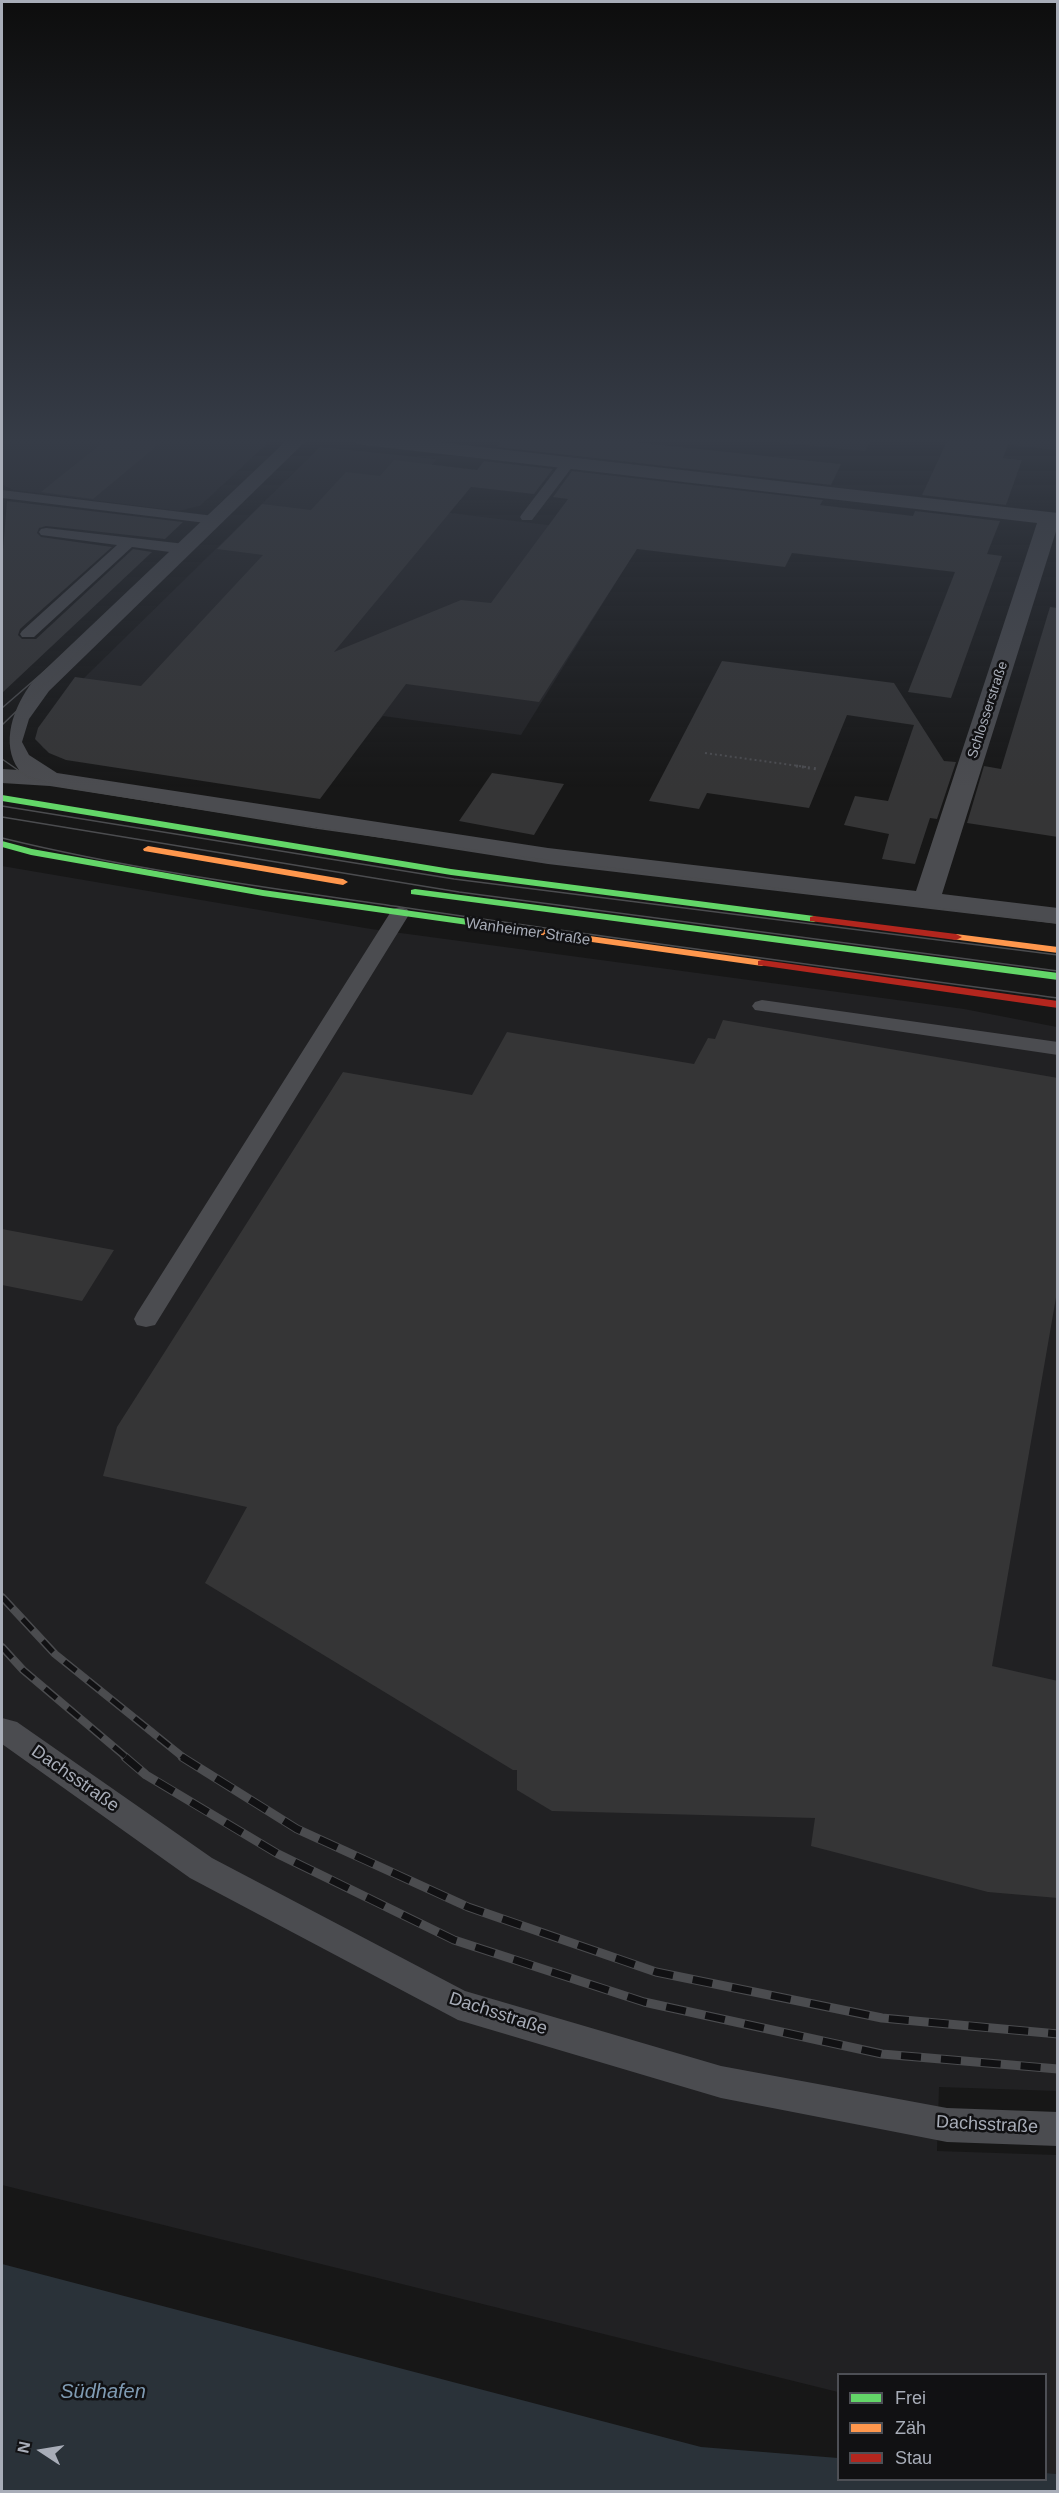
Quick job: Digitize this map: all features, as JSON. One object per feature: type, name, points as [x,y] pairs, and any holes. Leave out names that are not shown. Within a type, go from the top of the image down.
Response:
[{"type":"street","points":[[50,779],[19,759],[10,742],[17,718],[41,686],[177,555]]},
{"type":"street","name":"Schlosserstraße","points":[[926,902],[1041,555]]},
{"type":"street","points":[[2,711],[41,686]]},
{"type":"street","points":[[2,776],[50,779],[548,856],[1058,916]]},
{"type":"street","points":[[2,798],[452,872],[1058,950]]},
{"type":"street","name":"Wanheimer Straße","points":[[2,844],[31,852],[263,893],[1058,1005]]},
{"type":"street","points":[[130,846],[362,884]]},
{"type":"street","name":"Wanheimer Straße","points":[[406,891],[1058,977]]},
{"type":"lane","points":[[28,634],[114,555]]},
{"type":"lane","points":[[146,1319],[400,913]]},
{"type":"lane","points":[[762,1006],[1058,1049]]},
{"type":"lane","name":"Dachsstraße","points":[[2,1730],[201,1868],[458,2004],[721,2082],[947,2125],[1058,2129]]},
{"type":"path","points":[[705,753],[817,769]]},
{"type":"shaded area","points":[[209,555],[633,555],[521,735],[383,716],[378,722],[338,717],[62,758],[43,748],[36,736],[56,709],[85,677]]},
{"type":"shaded area","points":[[2,866],[371,929],[964,1009],[1057,1027],[1057,2091],[939,2087],[937,2151],[1057,2155],[1057,2474],[1047,2473],[1047,2373],[837,2373],[837,2392],[2,2185]]},
{"type":"water","name":"Südhafen","points":[[2,2264],[701,2447],[837,2458],[837,2481],[1047,2481],[1047,2473],[1057,2474],[1057,2491],[2,2491]]},
{"type":"building","points":[[2,555],[103,555],[20,629],[18,635],[22,639],[36,639],[126,555],[148,555],[2,693]]},
{"type":"building","points":[[263,555],[414,555],[334,652],[461,600],[491,603],[526,555],[633,555],[539,702],[406,684],[320,799],[66,760],[49,753],[35,739],[38,728],[75,677],[141,686]]},
{"type":"building","points":[[689,555],[791,555],[785,567]]},
{"type":"building","points":[[812,555],[1002,556],[951,698],[908,692],[955,572]]},
{"type":"building","points":[[1050,607],[1058,608],[1058,837],[967,823],[984,766],[1001,769]]},
{"type":"building","points":[[722,661],[894,683],[944,761],[956,762],[937,819],[930,818],[915,864],[882,859],[889,834],[844,825],[855,796],[888,801],[914,725],[847,715],[809,808],[707,793],[699,809],[649,801]]},
{"type":"building","points":[[492,773],[564,784],[534,835],[459,821]]},
{"type":"building","points":[[723,1020],[1058,1078],[1058,1286],[992,1666],[1058,1681],[1058,1898],[988,1892],[811,1846],[815,1818],[552,1811],[517,1790],[517,1770],[513,1770],[205,1583],[247,1507],[103,1476],[117,1427],[343,1072],[472,1095],[507,1032],[694,1064],[708,1038],[715,1039]]},
{"type":"building","points":[[2,1229],[114,1250],[82,1301],[2,1285]]},
{"type":"tram line","points":[[2,725],[179,555]]},
{"type":"tram line","points":[[2,708],[76,644]]},
{"type":"tram line","points":[[2,759],[28,777],[59,786],[316,828],[544,860],[1058,923]]},
{"type":"tram line","points":[[2,806],[454,879],[1058,955]]},
{"type":"tram line","points":[[2,817],[459,892],[1058,971]]},
{"type":"tram line","points":[[2,838],[156,870],[259,886],[656,944],[1058,998]]},
{"type":"railway","points":[[2,1597],[55,1654],[184,1758]]},
{"type":"railway","points":[[2,1647],[23,1670],[127,1758]]},
{"type":"railway","points":[[125,1757],[146,1775],[278,1854],[454,1940],[644,2002],[882,2054],[1058,2069]]},
{"type":"railway","points":[[182,1757],[297,1829],[468,1907],[656,1972],[882,2018],[1058,2034]]},
{"type":"traffic: fast","points":[[2,798],[451,872],[814,919]]},
{"type":"traffic: fast","points":[[2,844],[31,852],[263,893],[482,924]]},
{"type":"traffic: fast","points":[[415,892],[1058,977]]},
{"type":"traffic: slow","points":[[148,849],[343,882]]},
{"type":"traffic: slow","points":[[482,924],[762,963]]},
{"type":"traffic: slow","points":[[956,937],[1058,950]]},
{"type":"traffic: jam","points":[[814,919],[956,937]]},
{"type":"traffic: jam","points":[[762,963],[1058,1005]]}]
